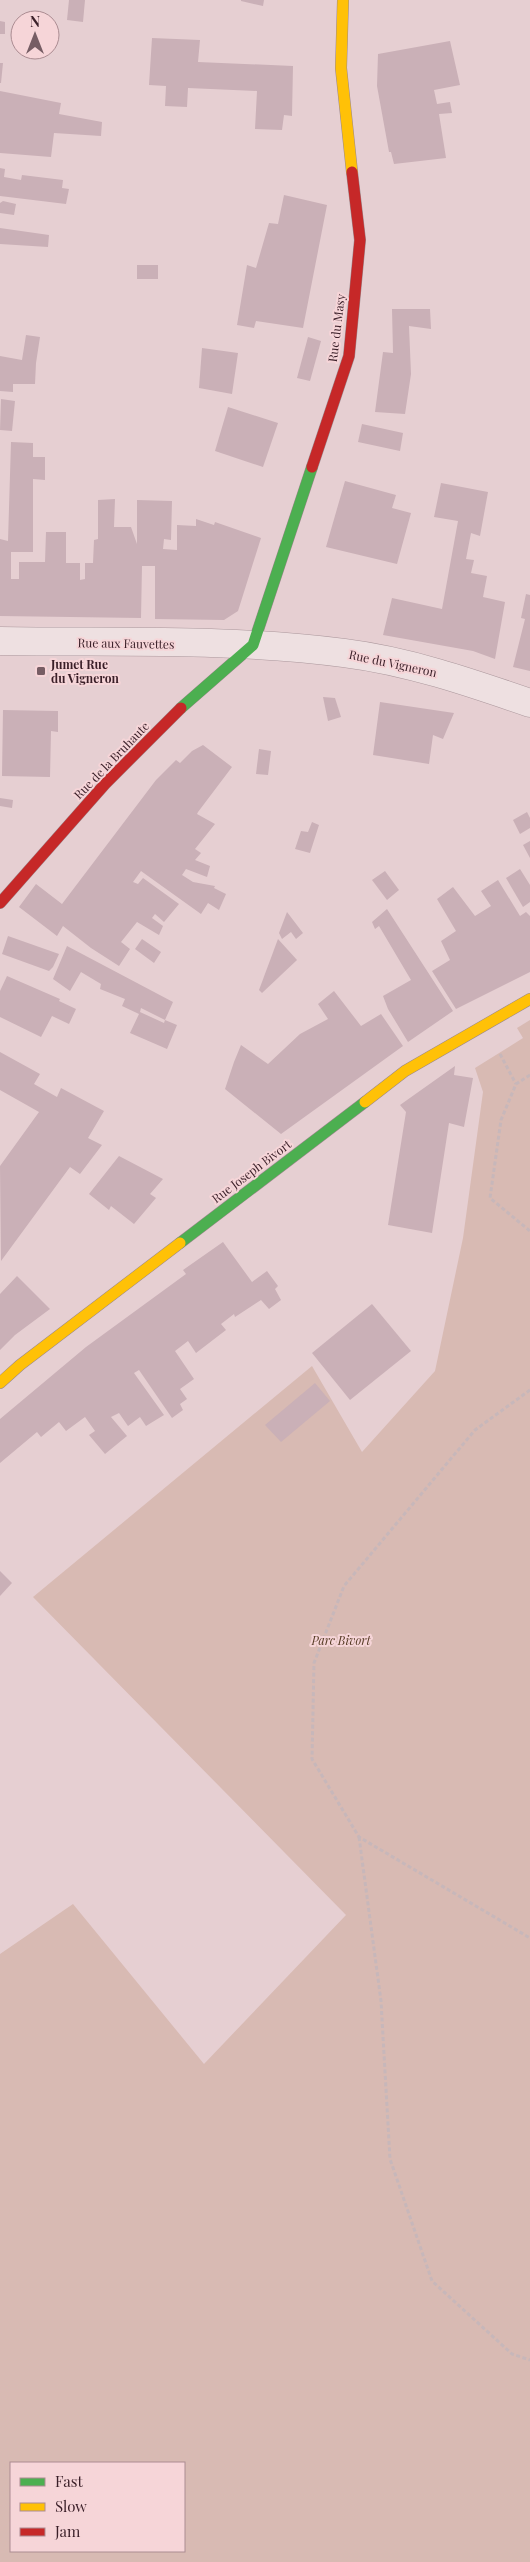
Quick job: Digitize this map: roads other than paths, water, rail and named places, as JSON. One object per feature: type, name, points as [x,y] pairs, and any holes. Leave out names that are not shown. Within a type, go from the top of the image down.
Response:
[{"type":"street","name":"Rue du Masy","points":[[252,645],[349,356],[360,240],[341,68],[343,0]]},
{"type":"street","name":"Rue aux Fauvettes","points":[[0,641],[252,645]]},
{"type":"street","name":"Rue du Vigneron","points":[[252,645],[355,655],[446,674],[530,703]]},
{"type":"street","name":"Rue de la Bruhaute","points":[[0,903],[105,784],[181,708],[252,645]]},
{"type":"street","name":"Rue Joseph Bivort","points":[[0,1383],[20,1365],[405,1071],[530,999]]},
{"type":"place","name":"Jumet Rue du Vigneron","points":[[41,671]]},
{"type":"park label","name":"Parc Bivort","points":[[341,1640]]}]
